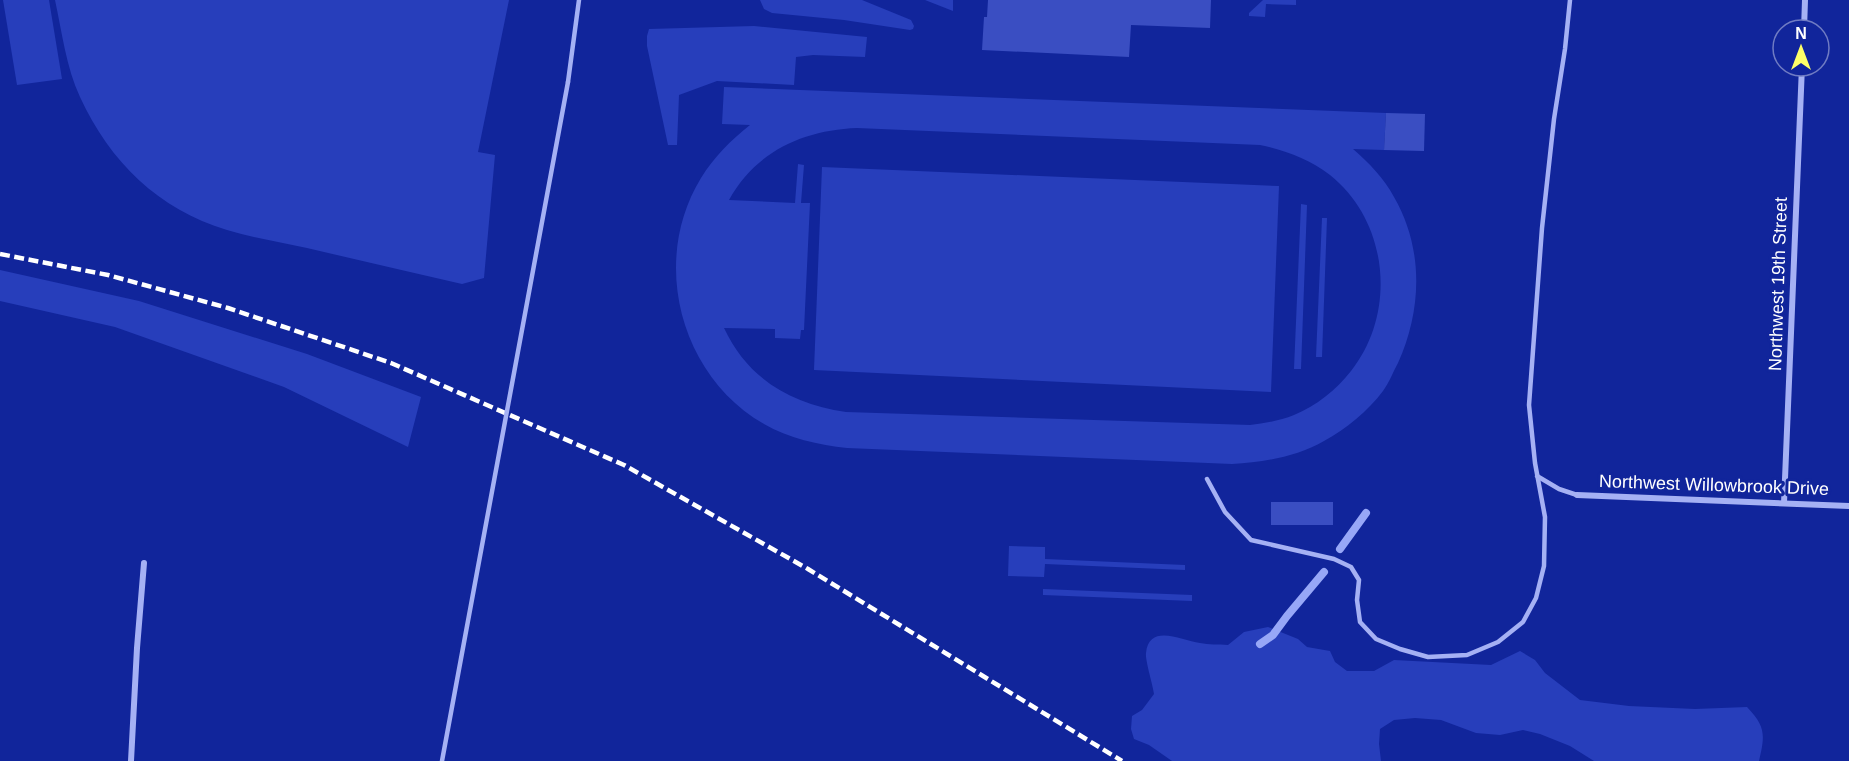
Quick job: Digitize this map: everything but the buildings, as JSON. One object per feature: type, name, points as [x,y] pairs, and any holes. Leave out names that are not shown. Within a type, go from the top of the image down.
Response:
[{"type":"street","points":[[1804,18],[1805,0]]},
{"type":"street","name":"Northwest 19th Street","points":[[1784,503],[1802,78]]},
{"type":"street","name":"Northwest Willowbrook Drive","points":[[1577,495],[1849,506]]},
{"type":"street","points":[[131,761],[144,563]]},
{"type":"lane","points":[[442,761],[568,82],[579,0]]},
{"type":"lane","points":[[1207,479],[1225,512],[1251,540],[1334,559],[1351,567],[1359,580],[1357,600],[1360,622],[1376,639],[1428,657],[1467,655],[1498,642],[1523,622],[1536,598],[1544,566],[1545,517],[1537,476],[1529,405],[1542,228],[1570,0]]},
{"type":"lane","points":[[1537,476],[1559,489],[1577,495]]},
{"type":"shaded area","points":[[3,0],[49,0],[62,79],[17,85]]},
{"type":"shaded area","points":[[55,0],[509,0],[478,152],[495,155],[484,278],[462,284],[237,233],[179,210],[139,180],[106,142],[92,121],[71,74]]},
{"type":"shaded area","points":[[760,0],[862,0],[911,20],[914,26],[910,30],[844,20],[772,13],[764,9]]},
{"type":"shaded area","points":[[925,0],[953,0],[953,11]]},
{"type":"shaded area","points":[[1263,0],[1296,0],[1296,5],[1266,4],[1265,17],[1249,16],[1249,13]]},
{"type":"shaded area","points":[[754,26],[867,37],[865,57],[813,55],[796,57],[794,85],[717,81],[679,95],[677,145],[668,145],[647,46],[649,29]]},
{"type":"shaded area","points":[[724,87],[1386,113],[1384,150],[1353,149],[1386,183],[1404,217],[1411,237],[1416,280],[1412,322],[1406,343],[1385,388],[1371,406],[1356,419],[1313,446],[1291,455],[1268,460],[1232,464],[847,448],[793,437],[764,424],[735,403],[712,377],[694,347],[682,314],[676,280],[678,245],[686,210],[711,163],[750,125],[722,124]],"holes":[[[857,128],[1260,145],[1288,152],[1314,164],[1330,175],[1350,195],[1365,217],[1375,242],[1380,269],[1380,296],[1375,323],[1366,348],[1339,385],[1318,402],[1289,417],[1250,425],[846,412],[807,403],[773,386],[745,362],[724,328],[775,329],[775,338],[800,339],[801,330],[804,330],[810,203],[801,203],[804,165],[798,164],[795,203],[729,200],[753,168],[783,146],[800,139],[818,133]]]},
{"type":"shaded area","points":[[822,167],[1279,186],[1271,392],[814,370]]},
{"type":"shaded area","points":[[1301,204],[1307,205],[1301,369],[1294,369]]},
{"type":"shaded area","points":[[1322,218],[1327,218],[1322,357],[1316,357]]},
{"type":"shaded area","points":[[0,270],[139,301],[307,354],[421,397],[408,447],[284,387],[115,327],[0,301]]},
{"type":"shaded area","points":[[1009,546],[1045,547],[1045,559],[1185,565],[1185,570],[1045,564],[1044,577],[1008,576]]},
{"type":"shaded area","points":[[1043,589],[1192,595],[1192,601],[1043,595]]},
{"type":"shaded area","points":[[1268,627],[1298,639],[1307,647],[1330,651],[1335,662],[1347,671],[1374,671],[1394,660],[1491,665],[1520,651],[1535,660],[1545,673],[1580,700],[1629,706],[1695,709],[1747,707],[1761,726],[1763,738],[1759,761],[1594,761],[1570,746],[1540,734],[1523,730],[1500,735],[1476,733],[1441,720],[1415,718],[1394,720],[1380,729],[1381,761],[1172,761],[1149,745],[1134,739],[1131,729],[1132,716],[1142,710],[1154,694],[1146,656],[1148,644],[1153,638],[1167,636],[1203,644],[1228,645],[1244,632]]},
{"type":"waterway","points":[[1340,549],[1366,513]]},
{"type":"waterway","points":[[1260,644],[1273,635],[1324,572]]},
{"type":"railway","points":[[0,254],[108,275],[228,308],[391,363],[624,465],[808,569],[1122,761]]}]
